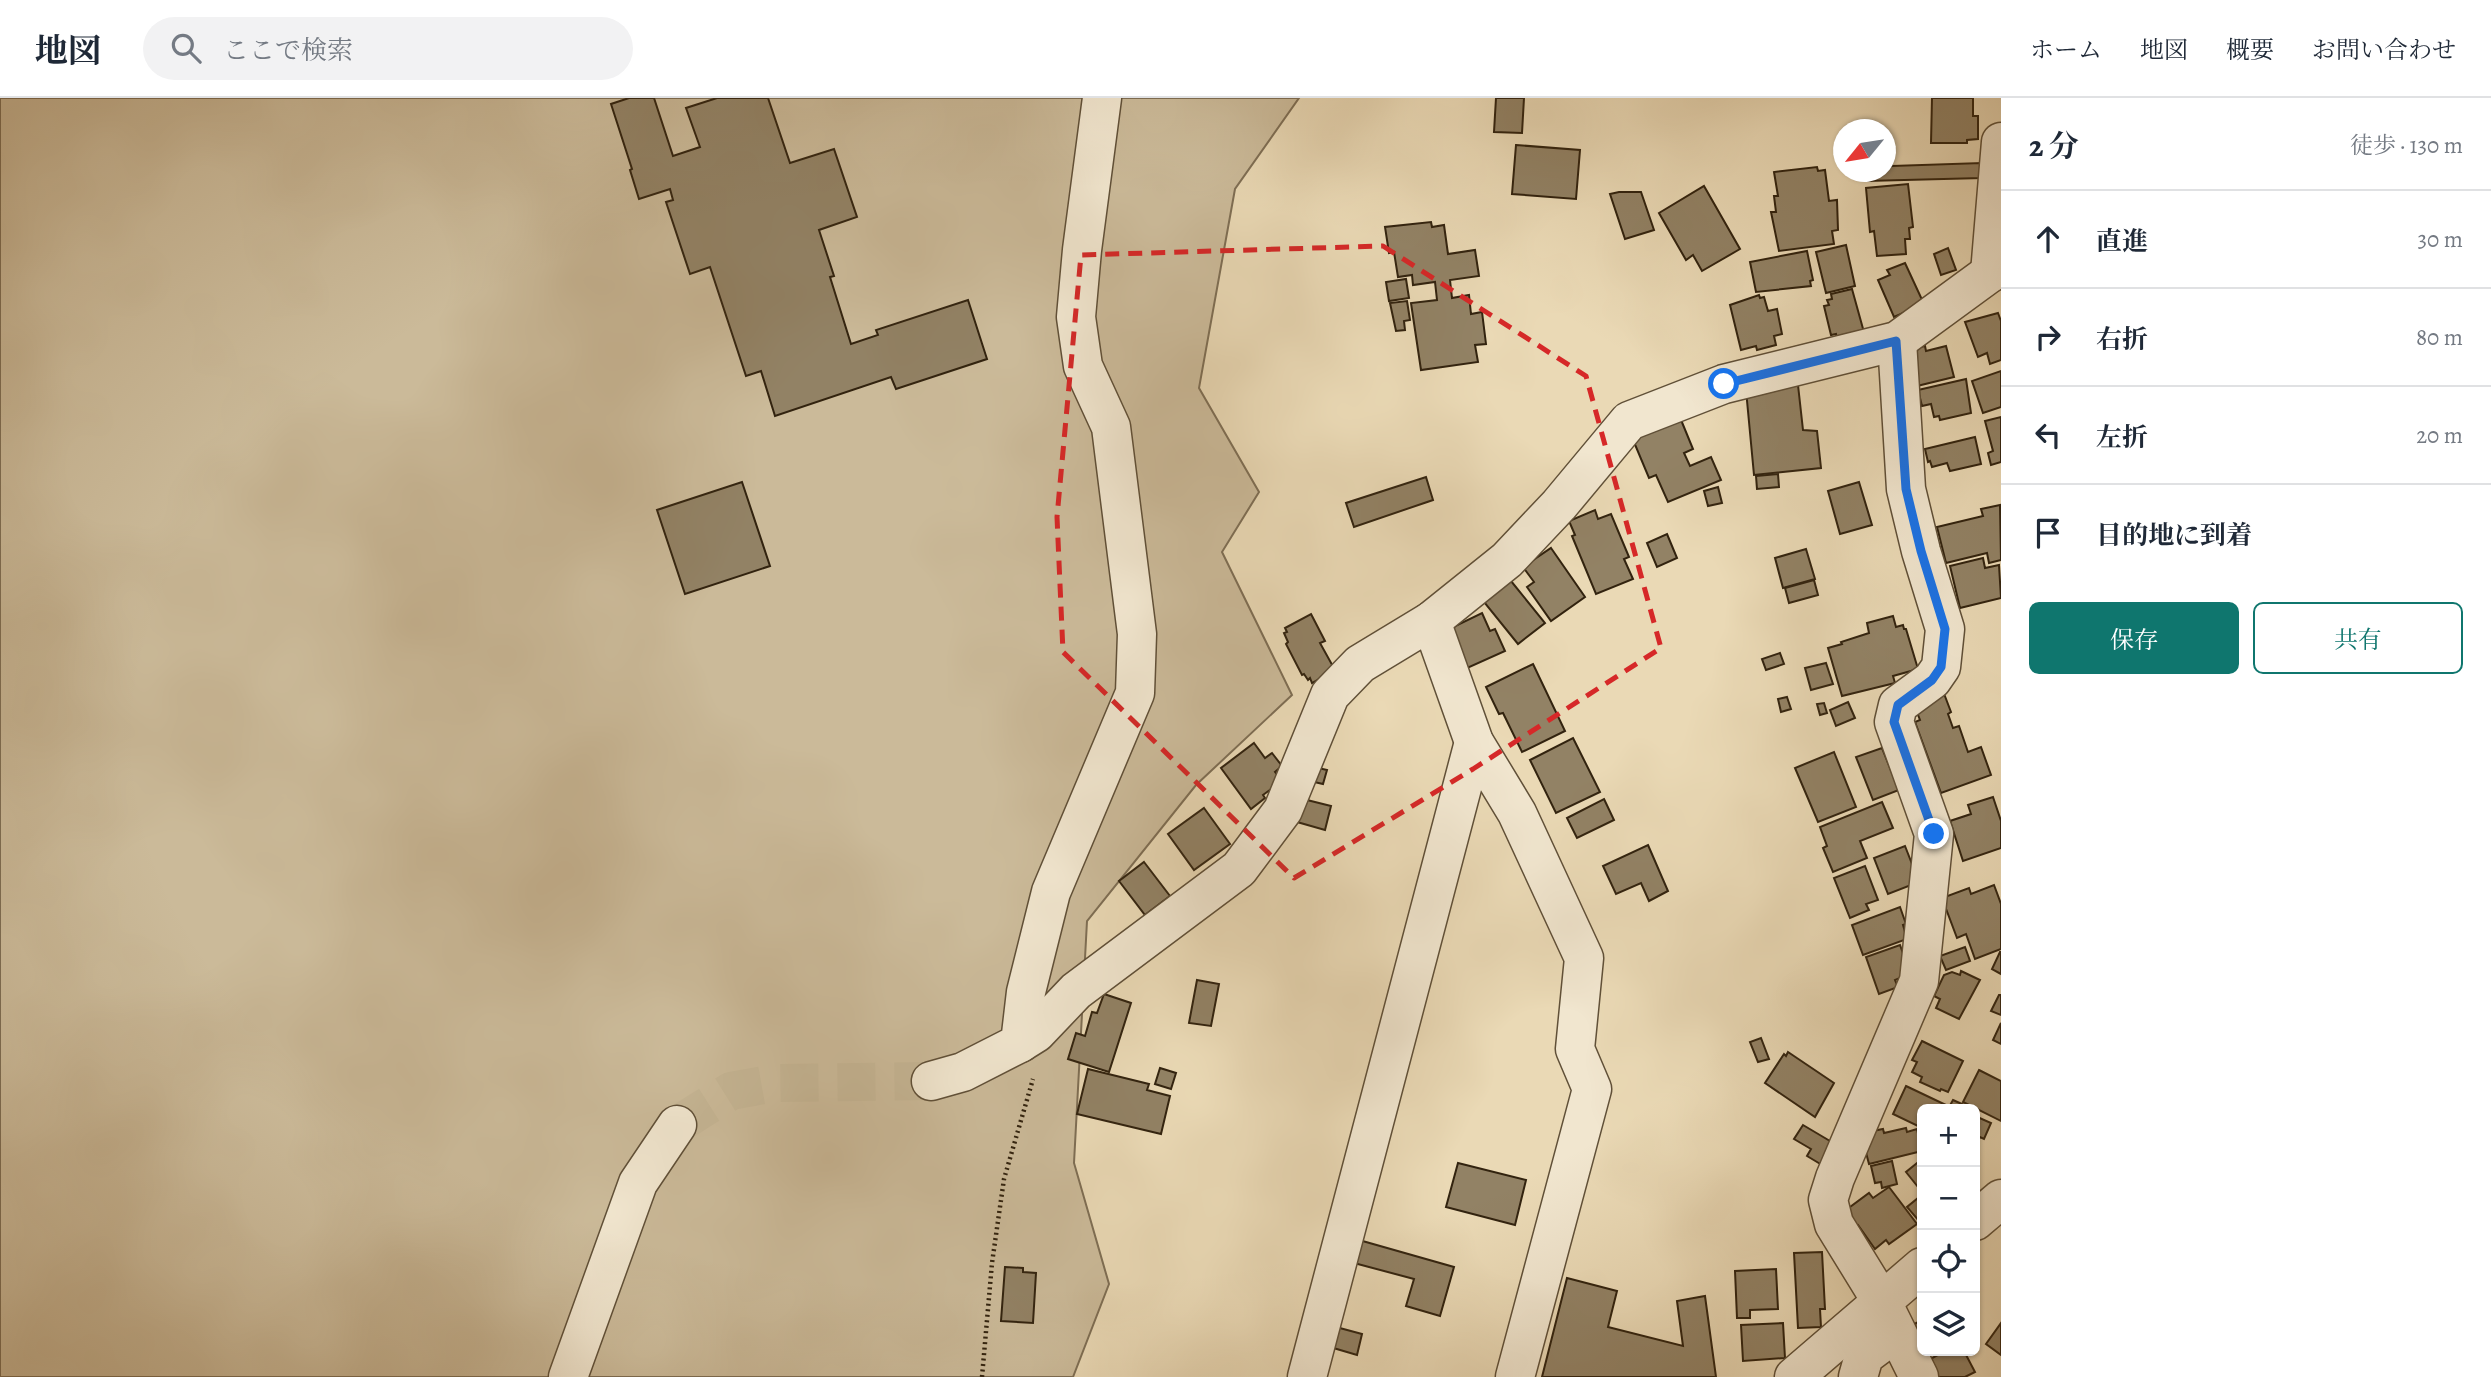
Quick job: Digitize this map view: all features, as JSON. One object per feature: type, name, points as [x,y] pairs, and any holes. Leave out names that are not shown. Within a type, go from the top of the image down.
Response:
[{"type":"street","points":[[1028,1038],[1026,992],[1051,892],[1135,693],[1137,634],[1111,427],[1083,366],[1076,317],[1102,98]]},
{"type":"street","points":[[931,1081],[963,1072],[1028,1038],[1076,991],[1239,869],[1283,810],[1330,695],[1360,664],[1431,621],[1507,560],[1559,505],[1629,421],[1724,384],[1896,341],[1995,270],[2001,142]]},
{"type":"street","points":[[1896,341],[1906,489],[1921,551],[1945,629],[1941,667],[1932,680],[1898,705],[1894,722],[1934,834],[1919,981],[1828,1200],[1834,1224],[1889,1317],[1919,1377]]},
{"type":"street","points":[[1431,621],[1474,742],[1517,813],[1584,958],[1575,1049],[1592,1088],[1516,1377]]},
{"type":"street","points":[[1307,1377],[1474,742]]},
{"type":"street","points":[[568,1377],[638,1184],[677,1125]]},
{"type":"street","points":[[1980,1217],[2001,1199]]},
{"type":"street","points":[[1858,1377],[1864,1356],[1917,1275]]},
{"type":"street","points":[[1794,1377],[1889,1317]]},
{"type":"path","points":[[982,1377],[992,1263],[1004,1179],[1035,1072],[1028,1038]]},
{"type":"highlighted area","points":[[1383,246],[1586,376],[1661,648],[1473,769],[1294,878],[1063,652],[1057,517],[1081,255]]},
{"type":"shaded area","points":[[0,98],[1299,98],[1235,189],[1199,388],[1259,492],[1222,552],[1292,695],[1196,785],[1087,921],[1074,1163],[1109,1284],[1073,1377],[0,1377]]},
{"type":"building","points":[[629,98],[654,98],[673,156],[700,147],[686,108],[717,98],[768,98],[790,163],[834,149],[857,217],[819,230],[834,276],[830,277],[851,344],[878,335],[876,330],[968,300],[987,359],[896,389],[891,377],[775,416],[761,371],[746,376],[710,267],[690,274],[666,202],[673,200],[670,189],[639,199],[611,104]]},
{"type":"building","points":[[1496,98],[1524,98],[1522,133],[1494,132]]},
{"type":"building","points":[[1932,98],[1973,98],[1973,116],[1978,116],[1978,139],[1967,140],[1967,143],[1931,143]]},
{"type":"building","points":[[1516,145],[1580,150],[1576,199],[1512,194]]},
{"type":"building","points":[[1982,163],[1982,178],[1896,180],[1896,166]]},
{"type":"building","points":[[1817,167],[1818,171],[1825,170],[1829,201],[1837,200],[1838,230],[1832,231],[1834,244],[1779,251],[1771,212],[1776,212],[1774,196],[1778,196],[1774,172]]},
{"type":"building","points":[[1908,184],[1913,227],[1909,228],[1910,239],[1905,239],[1906,254],[1877,256],[1874,231],[1870,232],[1866,188]]},
{"type":"building","points":[[1704,186],[1740,249],[1702,271],[1693,255],[1686,260],[1659,213]]},
{"type":"building","points":[[1641,192],[1654,230],[1625,239],[1610,194]]},
{"type":"building","points":[[1431,222],[1432,227],[1444,225],[1448,254],[1475,250],[1479,276],[1450,280],[1452,298],[1469,295],[1471,314],[1482,312],[1486,344],[1475,345],[1478,362],[1421,370],[1411,303],[1437,300],[1435,282],[1413,285],[1412,275],[1398,277],[1394,252],[1389,253],[1385,227]]},
{"type":"building","points":[[1846,245],[1855,286],[1826,293],[1816,252]]},
{"type":"building","points":[[1948,248],[1956,270],[1941,275],[1934,254]]},
{"type":"building","points":[[1807,251],[1813,280],[1810,281],[1811,286],[1756,292],[1750,262]]},
{"type":"building","points":[[1905,263],[1924,304],[1894,317],[1878,280],[1890,275],[1887,270]]},
{"type":"building","points":[[1406,279],[1409,298],[1389,301],[1386,282]]},
{"type":"building","points":[[1852,289],[1865,336],[1837,342],[1836,334],[1831,335],[1824,306],[1829,305],[1827,300],[1832,299],[1831,294]]},
{"type":"building","points":[[1759,295],[1760,298],[1764,297],[1768,311],[1777,309],[1782,334],[1774,336],[1776,345],[1757,350],[1756,346],[1741,350],[1730,305]]},
{"type":"building","points":[[1407,301],[1410,320],[1404,321],[1405,330],[1396,331],[1390,303]]},
{"type":"building","points":[[1998,313],[2001,321],[2001,360],[1990,364],[1987,353],[1978,357],[1965,322]]},
{"type":"building","points":[[1925,346],[1926,351],[1946,346],[1954,377],[1917,386],[1910,349]]},
{"type":"building","points":[[2001,371],[2001,407],[1983,413],[1972,381]]},
{"type":"building","points":[[1966,379],[1971,413],[1940,420],[1939,416],[1934,417],[1931,404],[1922,406],[1918,390]]},
{"type":"building","points":[[1798,385],[1803,430],[1817,431],[1821,468],[1754,475],[1746,390]]},
{"type":"building","points":[[1679,415],[1693,449],[1684,453],[1690,466],[1711,457],[1721,480],[1668,502],[1656,475],[1649,478],[1631,435]]},
{"type":"building","points":[[2001,417],[2001,462],[1991,465],[1988,453],[1993,451],[1985,421]]},
{"type":"building","points":[[1975,437],[1981,464],[1950,471],[1947,463],[1932,467],[1930,461],[1928,462],[1925,449]]},
{"type":"building","points":[[1778,474],[1779,487],[1757,489],[1756,476]]},
{"type":"building","points":[[1426,477],[1433,500],[1354,527],[1346,503]]},
{"type":"building","points":[[742,482],[770,566],[685,594],[657,510]]},
{"type":"building","points":[[1859,482],[1872,525],[1840,534],[1828,491]]},
{"type":"building","points":[[1718,487],[1722,503],[1708,506],[1704,491]]},
{"type":"building","points":[[2000,505],[2001,560],[1989,563],[1987,553],[1946,563],[1937,527],[1983,516],[1981,509]]},
{"type":"building","points":[[1595,510],[1598,519],[1611,514],[1629,557],[1624,559],[1633,579],[1596,594],[1572,536],[1575,535],[1569,521]]},
{"type":"building","points":[[1667,534],[1677,558],[1657,567],[1647,543]]},
{"type":"building","points":[[1551,548],[1585,597],[1551,621],[1527,587],[1534,582],[1523,567]]},
{"type":"building","points":[[1806,549],[1815,579],[1783,588],[1775,558]]},
{"type":"building","points":[[1983,558],[1985,568],[1999,565],[2001,598],[1960,608],[1950,566]]},
{"type":"building","points":[[1814,580],[1818,595],[1789,603],[1785,588]]},
{"type":"building","points":[[1511,581],[1545,623],[1518,644],[1484,602]]},
{"type":"building","points":[[1482,613],[1490,631],[1495,629],[1505,651],[1465,669],[1447,630]]},
{"type":"building","points":[[1311,614],[1325,641],[1320,643],[1335,670],[1312,683],[1310,678],[1308,680],[1302,675],[1286,644],[1288,642],[1284,633],[1287,632],[1285,628]]},
{"type":"building","points":[[1893,616],[1896,627],[1903,625],[1906,629],[1918,669],[1893,676],[1895,683],[1842,696],[1828,648],[1869,633],[1867,623]]},
{"type":"building","points":[[1780,653],[1784,664],[1766,670],[1762,659]]},
{"type":"building","points":[[1826,663],[1833,684],[1811,690],[1805,668]]},
{"type":"building","points":[[1533,664],[1565,731],[1522,752],[1503,713],[1499,714],[1486,687]]},
{"type":"building","points":[[1943,691],[1951,712],[1948,714],[1953,728],[1959,726],[1968,752],[1981,747],[1991,775],[1941,793],[1915,722],[1920,720],[1915,707]]},
{"type":"building","points":[[1787,697],[1791,709],[1781,712],[1778,699]]},
{"type":"building","points":[[1848,702],[1855,718],[1836,726],[1830,710]]},
{"type":"building","points":[[1824,703],[1827,713],[1820,715],[1817,704]]},
{"type":"building","points":[[1573,738],[1600,792],[1556,813],[1530,760]]},
{"type":"building","points":[[1254,743],[1265,758],[1272,753],[1282,766],[1275,772],[1282,781],[1263,795],[1265,798],[1251,809],[1221,768]]},
{"type":"building","points":[[1882,748],[1899,790],[1873,800],[1856,757]]},
{"type":"building","points":[[1834,752],[1856,807],[1818,822],[1795,768]]},
{"type":"building","points":[[1314,767],[1327,770],[1323,784],[1310,781]]},
{"type":"building","points":[[1993,797],[2001,821],[2001,848],[1963,861],[1950,821],[1971,814],[1968,805]]},
{"type":"building","points":[[1303,799],[1331,806],[1325,830],[1297,822]]},
{"type":"building","points":[[1604,799],[1614,820],[1577,838],[1567,818]]},
{"type":"building","points":[[1882,802],[1893,828],[1860,841],[1867,858],[1833,872],[1823,848],[1827,846],[1820,827]]},
{"type":"building","points":[[1204,808],[1230,844],[1194,870],[1168,834]]},
{"type":"building","points":[[1648,845],[1668,891],[1649,901],[1641,883],[1616,894],[1603,866]]},
{"type":"building","points":[[1905,846],[1919,882],[1888,894],[1874,858]]},
{"type":"building","points":[[1144,862],[1170,896],[1145,915],[1119,881]]},
{"type":"building","points":[[1865,866],[1878,900],[1866,904],[1869,910],[1850,918],[1834,878]]},
{"type":"building","points":[[1994,885],[2001,904],[2001,949],[1975,959],[1966,934],[1957,938],[1942,898],[1969,888],[1971,894]]},
{"type":"building","points":[[1900,907],[1906,924],[1903,925],[1907,939],[1863,955],[1852,925]]},
{"type":"building","points":[[1900,945],[1907,975],[1895,980],[1898,987],[1879,994],[1866,957]]},
{"type":"building","points":[[1965,947],[1970,961],[1946,970],[1940,956]]},
{"type":"building","points":[[2001,952],[2001,974],[1992,969]]},
{"type":"building","points":[[1961,971],[1980,980],[1959,1019],[1936,1008],[1940,999],[1934,996],[1944,975],[1952,972],[1960,975]]},
{"type":"building","points":[[1197,980],[1219,984],[1211,1026],[1189,1023]]},
{"type":"building","points":[[1104,994],[1131,1003],[1109,1072],[1068,1059],[1076,1033],[1085,1036],[1092,1012],[1097,1013]]},
{"type":"building","points":[[2001,995],[2001,1015],[1991,1011]]},
{"type":"building","points":[[2001,1023],[2001,1044],[1993,1040]]},
{"type":"building","points":[[1761,1038],[1769,1059],[1758,1062],[1750,1042]]},
{"type":"building","points":[[1922,1041],[1963,1061],[1948,1092],[1920,1082],[1922,1077],[1912,1072],[1917,1062],[1912,1060]]},
{"type":"building","points":[[1788,1052],[1834,1083],[1815,1117],[1765,1083]]},
{"type":"building","points":[[1160,1068],[1176,1073],[1171,1089],[1155,1084]]},
{"type":"building","points":[[1088,1069],[1149,1084],[1147,1090],[1170,1096],[1161,1134],[1077,1114]]},
{"type":"building","points":[[1979,1070],[2001,1081],[2001,1121],[1980,1110],[1980,1104],[1963,1102]]},
{"type":"building","points":[[1906,1086],[1944,1104],[1917,1104],[1917,1126],[1893,1114]]},
{"type":"building","points":[[1980,1118],[1991,1123],[1984,1139],[1980,1137]]},
{"type":"building","points":[[1803,1125],[1835,1144],[1822,1165],[1807,1156],[1811,1149],[1794,1139]]},
{"type":"building","points":[[1906,1128],[1907,1132],[1917,1129],[1917,1152],[1869,1164],[1864,1145],[1873,1131],[1883,1129],[1884,1133]]},
{"type":"building","points":[[1892,1161],[1897,1184],[1882,1188],[1881,1182],[1875,1183],[1871,1166]]},
{"type":"building","points":[[1458,1163],[1526,1180],[1515,1225],[1446,1207]]},
{"type":"building","points":[[1917,1163],[1917,1186],[1906,1172]]},
{"type":"building","points":[[1889,1187],[1917,1224],[1889,1244],[1886,1240],[1875,1249],[1846,1210],[1869,1193],[1873,1198]]},
{"type":"building","points":[[1917,1199],[1917,1219],[1907,1207]]},
{"type":"building","points":[[1359,1240],[1454,1267],[1440,1316],[1406,1306],[1414,1279],[1354,1263]]},
{"type":"building","points":[[1822,1252],[1825,1309],[1820,1309],[1821,1327],[1798,1328],[1794,1253]]},
{"type":"building","points":[[1005,1267],[1023,1268],[1023,1272],[1036,1273],[1033,1323],[1001,1321]]},
{"type":"building","points":[[1776,1269],[1778,1309],[1750,1310],[1750,1318],[1737,1318],[1735,1271]]},
{"type":"building","points":[[1567,1278],[1617,1291],[1608,1327],[1683,1346],[1677,1301],[1705,1296],[1716,1377],[1542,1377]]},
{"type":"building","points":[[1783,1323],[1785,1358],[1743,1361],[1741,1325]]},
{"type":"building","points":[[1917,1323],[1917,1347],[1907,1328]]},
{"type":"building","points":[[2001,1323],[2001,1355],[1986,1344]]},
{"type":"building","points":[[1336,1327],[1362,1334],[1357,1355],[1330,1347]]},
{"type":"building","points":[[1936,1356],[1967,1356],[1975,1372],[1965,1377],[1930,1377],[1923,1363]]},
{"type":"tunnel","points":[[677,1125],[731,1091],[775,1083],[931,1081]]},
{"type":"route","points":[[1724,384],[1896,341],[1906,489],[1921,551],[1945,629],[1941,667],[1932,680],[1898,705],[1894,722],[1934,834]]}]
